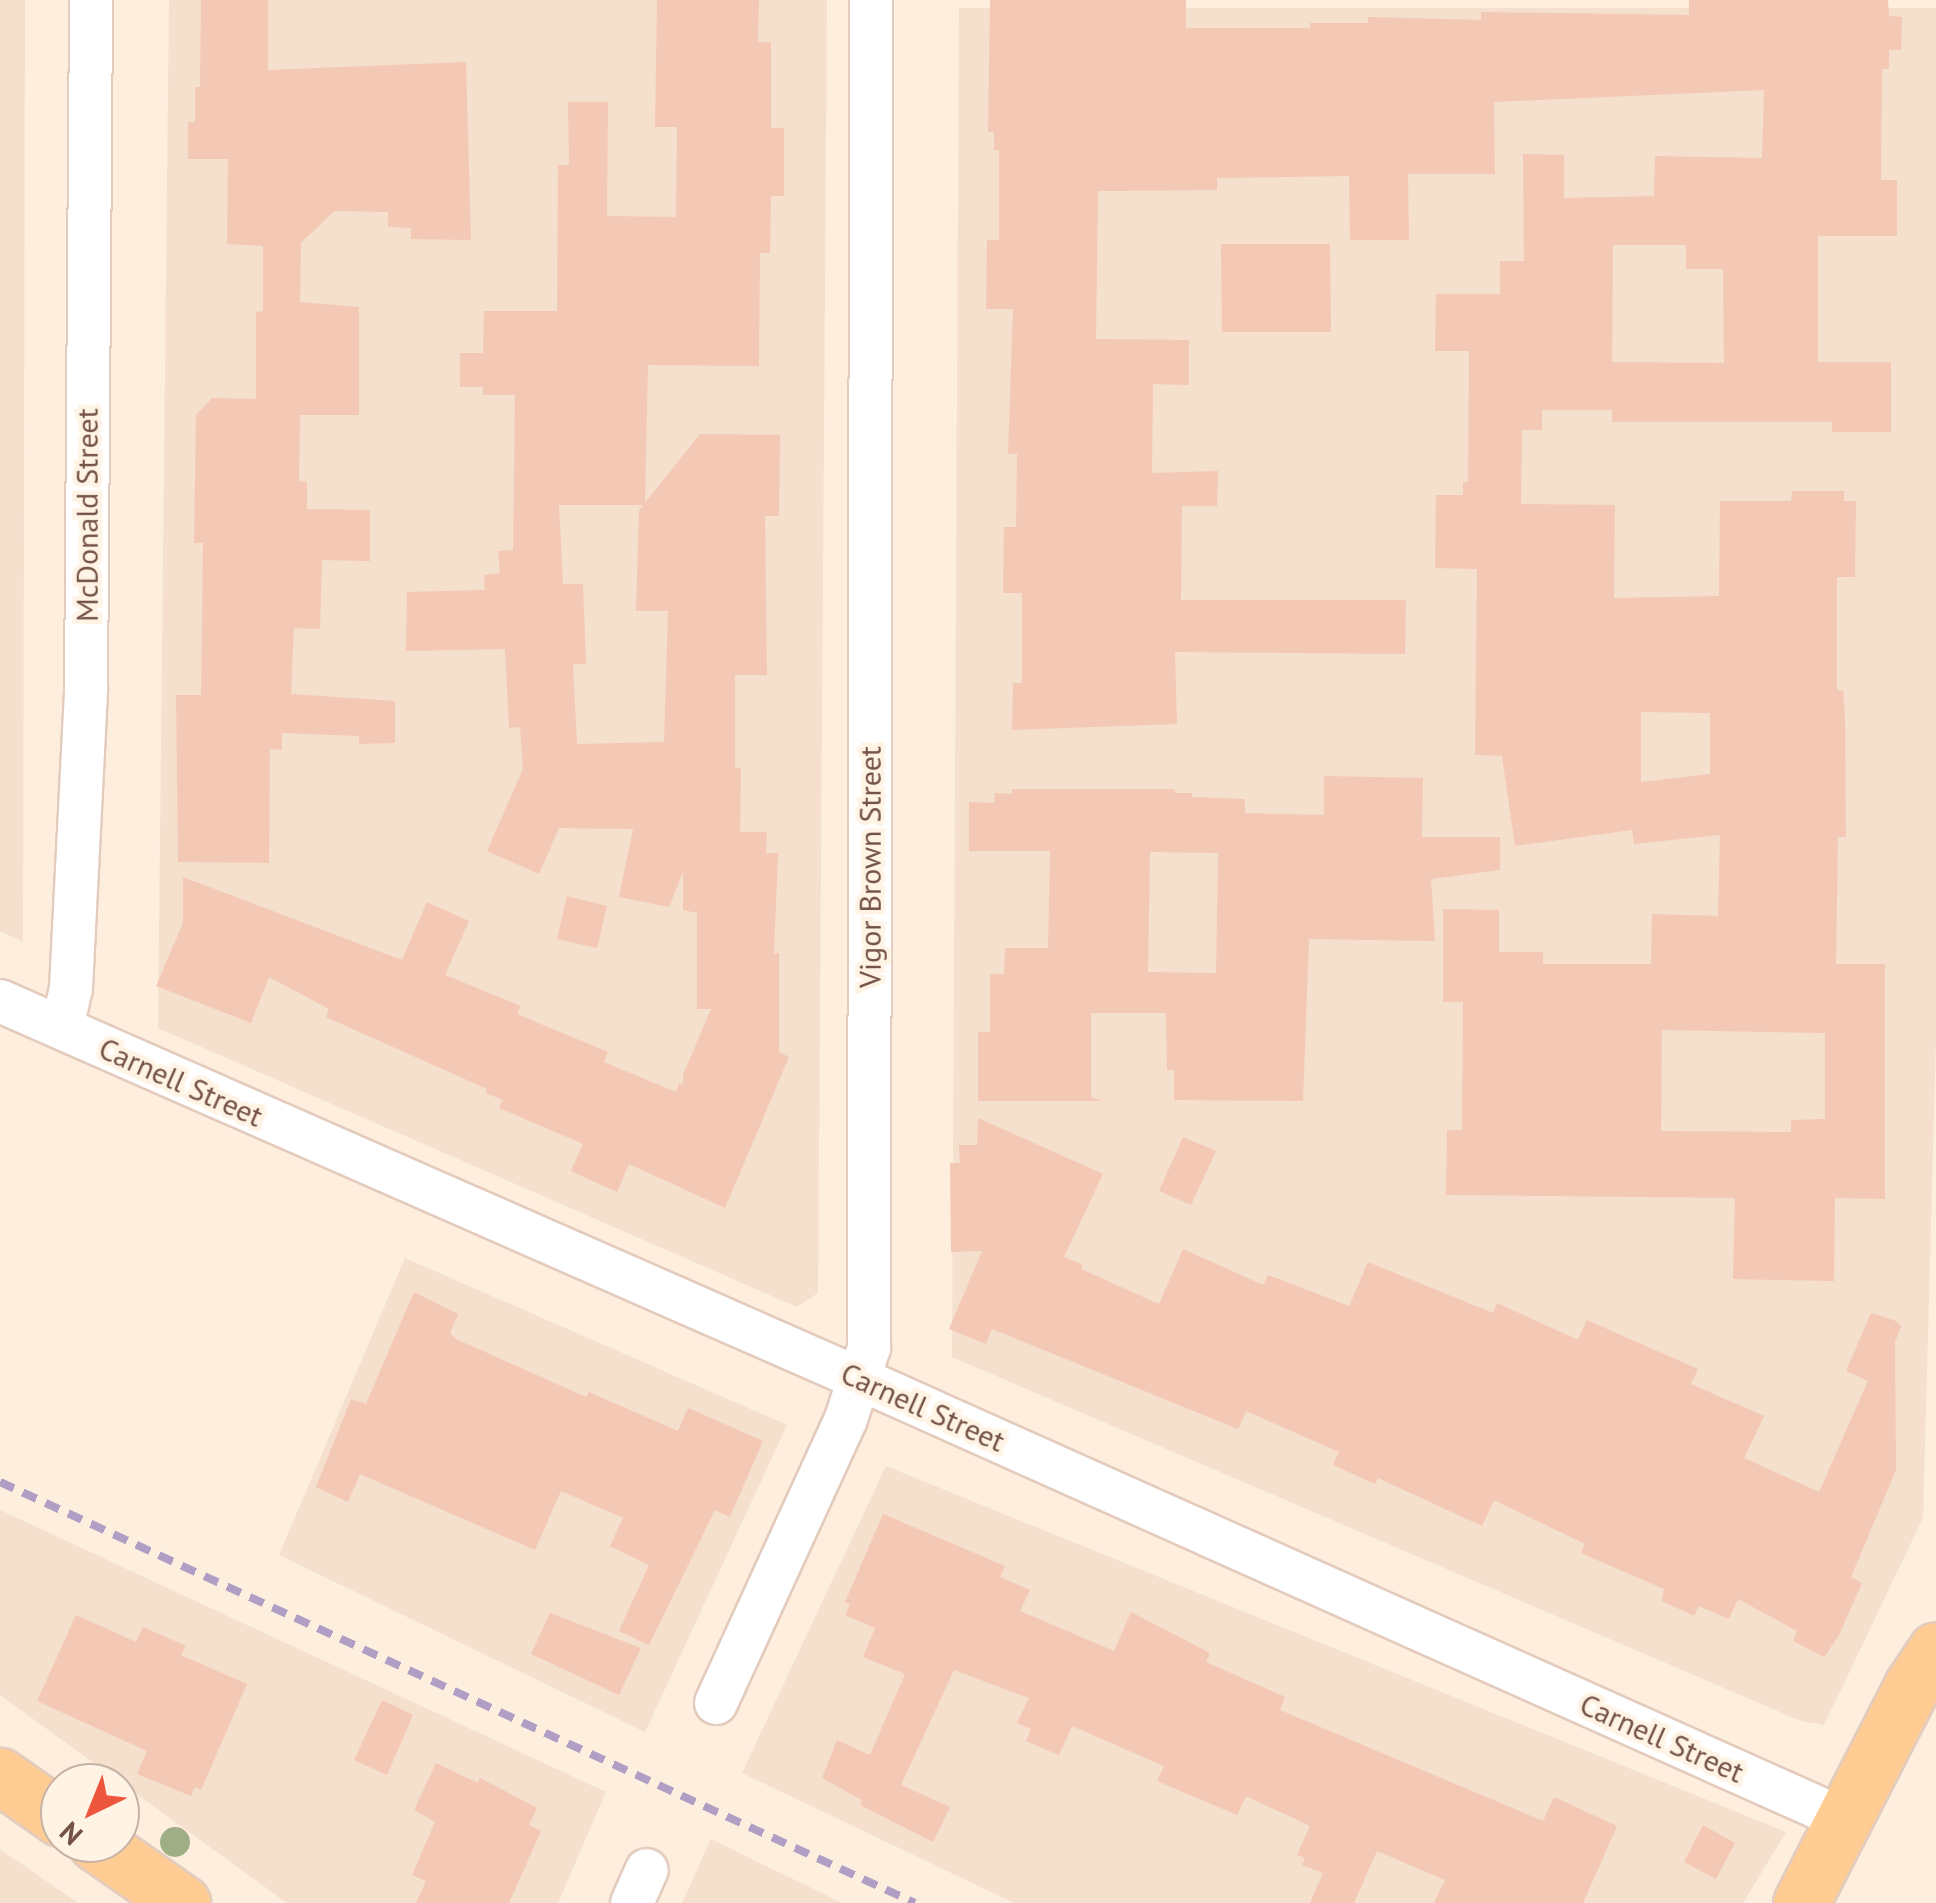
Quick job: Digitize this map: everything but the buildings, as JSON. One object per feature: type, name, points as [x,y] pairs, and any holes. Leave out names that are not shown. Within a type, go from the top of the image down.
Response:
[{"type":"main road","points":[[1801,1903],[1843,1819],[1928,1679]]},
{"type":"main road","points":[[0,1776],[40,1804]]},
{"type":"main road","points":[[125,1863],[182,1903]]},
{"type":"street","name":"McDonald Street","points":[[62,1028],[71,988],[86,690],[91,0]]},
{"type":"street","name":"Vigor Brown Street","points":[[716,1703],[860,1379],[869,1348],[871,0]]},
{"type":"street","name":"Carnell Street","points":[[0,1002],[860,1379],[1843,1819]]},
{"type":"shaded area","points":[[0,0],[25,0],[23,942],[0,931]]},
{"type":"shaded area","points":[[169,0],[827,0],[818,1293],[797,1307],[158,1028]]},
{"type":"shaded area","points":[[959,8],[1936,8],[1936,1038],[1923,1518],[1824,1725],[1801,1721],[952,1357]]},
{"type":"shaded area","points":[[405,1258],[787,1425],[645,1732],[279,1555]]},
{"type":"shaded area","points":[[886,1466],[1786,1832],[1743,1903],[1014,1903],[742,1773]]},
{"type":"shaded area","points":[[0,1510],[606,1792],[558,1903],[287,1903],[140,1796],[140,1763],[94,1763],[0,1695]]},
{"type":"shaded area","points":[[711,1839],[842,1903],[682,1903]]},
{"type":"shaded area","points":[[0,1849],[78,1903],[0,1903]]},
{"type":"railway","points":[[0,1482],[915,1903]]}]
